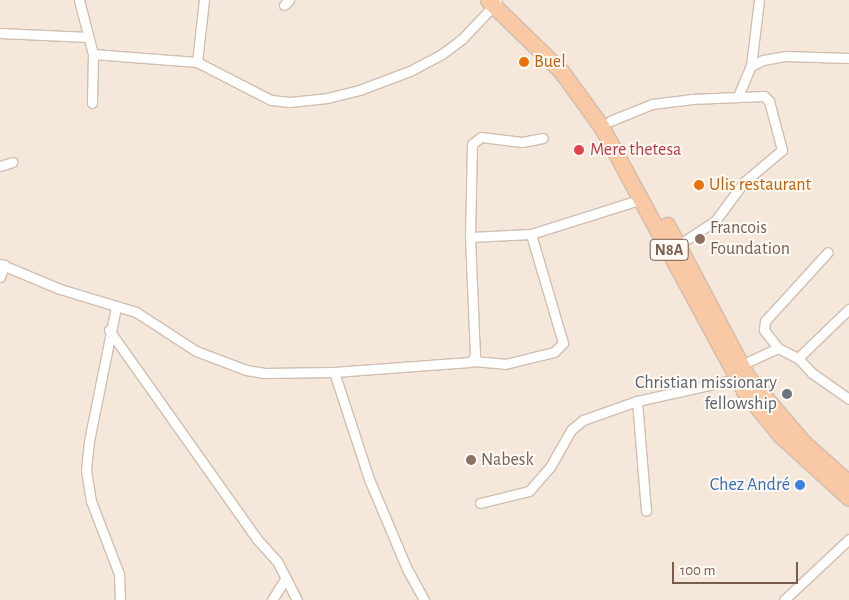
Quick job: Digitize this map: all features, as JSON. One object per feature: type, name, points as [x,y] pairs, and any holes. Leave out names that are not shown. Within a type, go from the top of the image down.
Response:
[{"type":"highway","name":"N8A","points":[[495,1],[568,64],[610,121],[678,246],[738,372],[780,417],[849,483]]},
{"type":"highway","name":"N8A","points":[[495,1],[561,71],[582,98],[642,199],[738,372],[780,436],[849,498]]},
{"type":"street","points":[[79,0],[94,54],[92,103]]},
{"type":"street","points":[[197,62],[204,0]]},
{"type":"street","points":[[738,96],[750,66],[758,0]]},
{"type":"street","points":[[94,54],[197,62],[271,100],[290,102],[327,98],[386,80],[442,54],[495,1]]},
{"type":"street","points":[[0,33],[88,37]]},
{"type":"street","points":[[750,66],[784,56],[849,58]]},
{"type":"street","points":[[610,121],[652,104],[738,96],[764,96],[769,100],[782,150],[744,182],[715,221],[678,246]]},
{"type":"street","points":[[473,361],[470,237],[472,144],[481,137],[522,142],[543,138]]},
{"type":"street","points":[[0,166],[12,162]]},
{"type":"street","points":[[470,237],[531,234],[642,199]]},
{"type":"street","points":[[0,277],[2,264],[60,289],[136,312],[196,351],[246,370],[265,373],[334,372],[473,361],[505,364],[554,352],[563,343],[531,234]]},
{"type":"street","points":[[828,252],[766,321],[764,330],[778,348],[798,358],[812,373],[849,398]]},
{"type":"street","points":[[116,306],[109,330],[86,470],[91,501],[119,574],[120,600]]},
{"type":"street","points":[[798,358],[849,309]]},
{"type":"street","points":[[109,330],[256,538],[277,561],[297,600]]},
{"type":"street","points":[[480,503],[529,491],[550,467],[570,430],[583,420],[638,401],[738,372],[778,348]]},
{"type":"street","points":[[334,372],[369,479],[407,569],[424,600]]},
{"type":"street","points":[[638,401],[646,511]]},
{"type":"street","points":[[784,600],[849,539]]},
{"type":"street","points":[[272,600],[286,578]]},
{"type":"shaded area","points":[[0,0],[849,0],[849,600],[0,600]]},
{"type":"place","name":"Buel","points":[[524,62]]},
{"type":"place","name":"Mere thetesa","points":[[579,150]]},
{"type":"place","name":"Ulis restaurant","points":[[699,185]]},
{"type":"place","name":"Francois Foundation","points":[[700,239]]},
{"type":"place","name":"Christian missionary fellowship","points":[[787,394]]},
{"type":"place","name":"Nabesk","points":[[471,460]]},
{"type":"place","name":"Chez André","points":[[800,485]]}]
